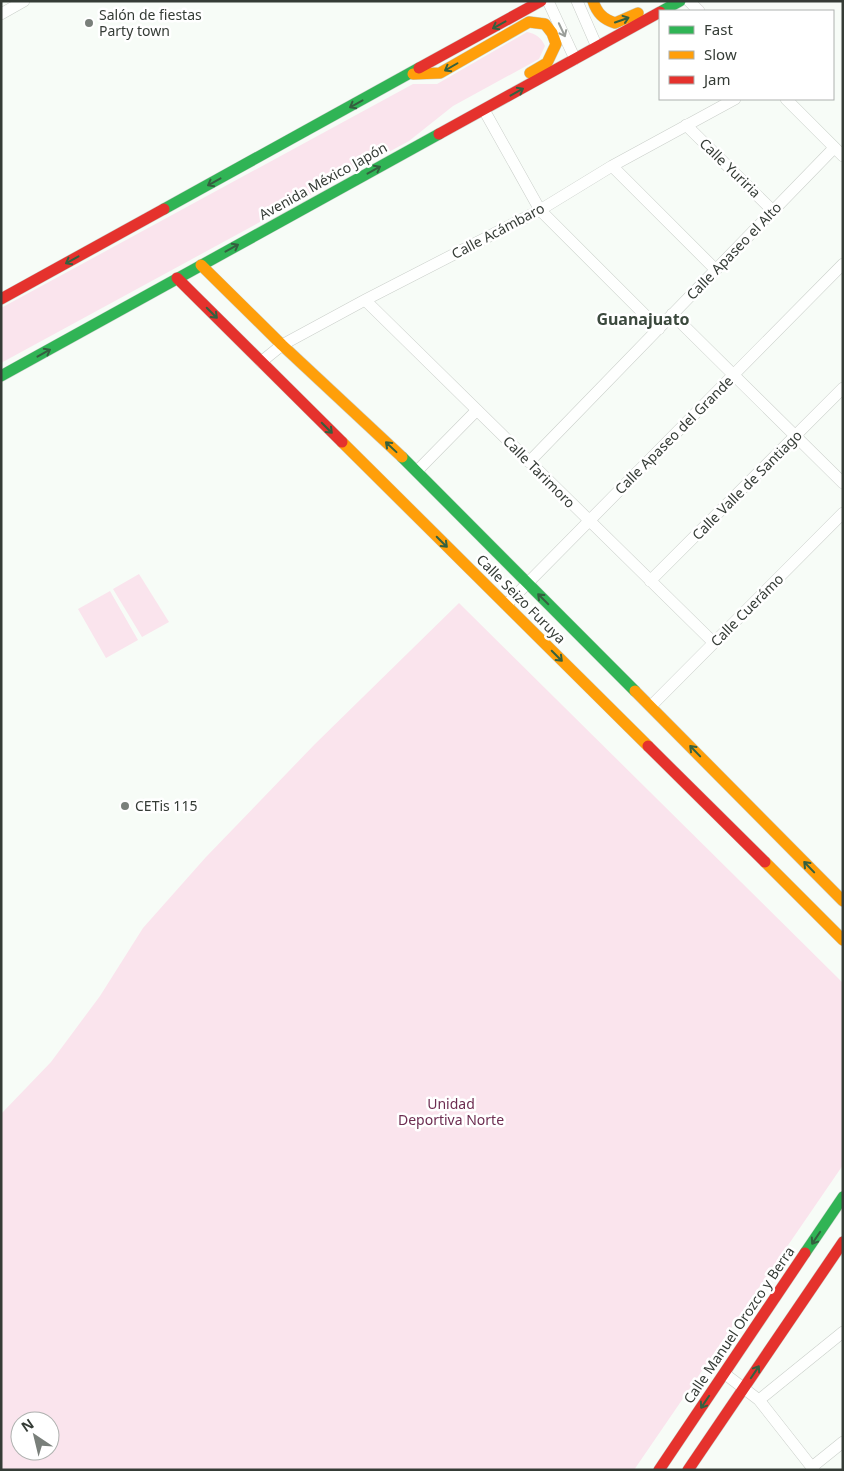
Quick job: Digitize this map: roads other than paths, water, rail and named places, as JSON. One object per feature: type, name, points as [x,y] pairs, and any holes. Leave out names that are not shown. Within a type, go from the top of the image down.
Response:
[{"type":"street","points":[[1,14],[24,1]]},
{"type":"street","points":[[1,299],[541,1]]},
{"type":"street","points":[[548,1],[576,59]]},
{"type":"street","points":[[577,1],[597,47]]},
{"type":"street","points":[[592,1],[602,19],[615,23],[628,19],[659,1]]},
{"type":"street","name":"Avenida México Japón","points":[[664,10],[680,1]]},
{"type":"street","points":[[689,1],[698,10]]},
{"type":"street","name":"Avenida México Japón","points":[[1,376],[659,13]]},
{"type":"street","points":[[409,75],[440,73],[529,22],[545,24],[552,33],[556,44],[547,63],[460,112],[427,140]]},
{"type":"street","name":"Calle Acámbaro","points":[[261,362],[282,345],[540,210],[612,166],[733,100]]},
{"type":"street","points":[[787,100],[843,156]]},
{"type":"street","points":[[484,110],[540,210],[658,329]]},
{"type":"street","name":"Calle Yuriria","points":[[686,125],[773,210]]},
{"type":"street","name":"Calle Apaseo el Alto","points":[[529,462],[834,148]]},
{"type":"street","points":[[612,166],[716,270]]},
{"type":"street","name":"Calle Apaseo del Grande","points":[[506,605],[843,264]]},
{"type":"street","name":"Calle Seizo Furuya","points":[[201,265],[282,345],[417,471],[843,901]]},
{"type":"street","name":"Calle Seizo Furuya","points":[[177,278],[843,940]]},
{"type":"street","name":"Calle Tarimoro","points":[[366,300],[714,643]]},
{"type":"street","points":[[672,314],[843,483]]},
{"type":"street","name":"Calle Valle de Santiago","points":[[650,581],[843,388]]},
{"type":"street","points":[[417,471],[477,410]]},
{"type":"street","name":"Calle Cuerámo","points":[[651,706],[843,513]]},
{"type":"street","name":"Calle Manuel Orozco y Berra","points":[[659,1470],[843,1198]]},
{"type":"street","points":[[688,1470],[843,1242]]},
{"type":"street","points":[[759,1400],[843,1332]]},
{"type":"street","points":[[725,1374],[759,1400],[813,1468],[843,1442]]},
{"type":"place","name":"Salón de fiestas Party town","points":[[89,23]]},
{"type":"place","name":"CETis 115","points":[[125,806]]},
{"type":"district","name":"Guanajuato","points":[[643,319]]},
{"type":"park label","name":"Unidad Deportiva Norte","points":[[451,1112]]}]
